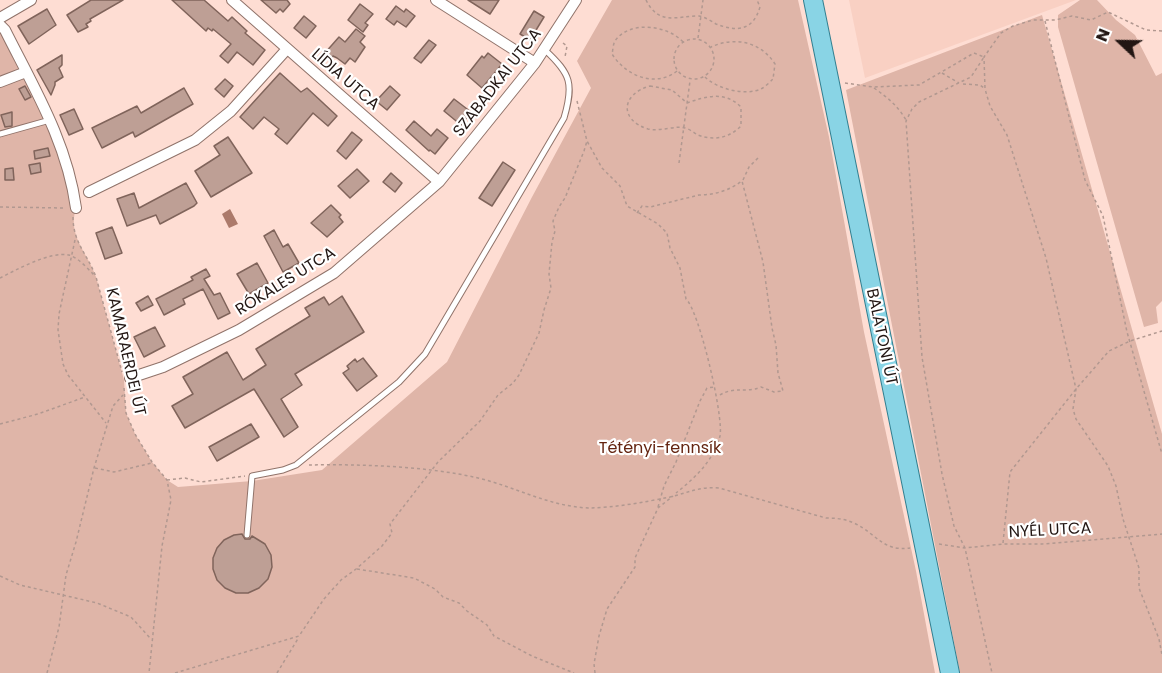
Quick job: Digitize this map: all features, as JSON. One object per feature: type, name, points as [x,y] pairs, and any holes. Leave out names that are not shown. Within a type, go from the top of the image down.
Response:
[{"type":"main road","name":"BALATONI ÚT","points":[[813,0],[932,545],[950,673]]},
{"type":"street","points":[[0,18],[31,0]]},
{"type":"street","name":"LÍDIA UTCA","points":[[231,0],[439,182]]},
{"type":"street","points":[[436,0],[536,63]]},
{"type":"street","name":"SZABADKAI UTCA","points":[[439,182],[536,63],[576,0]]},
{"type":"street","points":[[0,25],[5,30],[50,120],[65,157],[76,208]]},
{"type":"street","points":[[89,192],[195,140],[231,111],[287,49]]},
{"type":"street","points":[[0,82],[26,72]]},
{"type":"street","name":"RÓKALES UTCA","points":[[130,378],[163,367],[239,330],[334,273],[439,182]]},
{"type":"lane","points":[[247,535],[252,476],[296,465],[399,382],[425,354],[564,118],[571,93],[563,69],[545,50]]},
{"type":"lane","points":[[0,134],[50,120]]},
{"type":"path","points":[[646,0],[650,9],[662,17],[679,19],[701,16],[731,29],[747,27],[757,19],[760,7],[757,0]]},
{"type":"path","points":[[698,39],[703,0]]},
{"type":"path","points":[[906,121],[912,109],[919,102],[971,77],[1001,33],[1013,26],[1072,16],[1091,20],[1108,12],[1146,30],[1162,31]]},
{"type":"path","points":[[1045,20],[1085,180],[1103,216],[1130,341],[1162,454]]},
{"type":"path","points":[[677,71],[670,77],[656,79],[636,76],[619,65],[612,54],[614,42],[625,32],[644,27],[663,30],[678,36],[683,42]]},
{"type":"path","points":[[698,39],[711,47],[714,65],[705,77],[690,80],[677,71],[674,56],[683,42],[698,39]]},
{"type":"path","points":[[705,77],[712,84],[724,89],[745,91],[761,89],[773,79],[775,64],[769,55],[755,46],[737,41],[721,42],[711,47]]},
{"type":"path","points":[[563,43],[567,46],[563,69]]},
{"type":"path","points":[[843,82],[873,87],[919,86],[974,53],[984,57]]},
{"type":"path","points":[[984,57],[985,89],[990,106],[1007,135],[1046,258],[1076,389],[1073,409],[1076,419],[1108,466],[1116,486],[1123,519],[1139,568],[1139,588],[1159,639],[1162,655]]},
{"type":"path","points":[[942,73],[961,83],[980,85],[985,89]]},
{"type":"path","points":[[679,163],[690,80]]},
{"type":"path","points":[[650,86],[672,90],[687,103],[706,96],[721,96],[735,101],[741,107],[741,126],[732,135],[717,138],[698,135],[684,127],[664,130],[647,129],[632,120],[628,112],[628,102],[632,95],[638,89],[650,86]]},
{"type":"path","points":[[873,87],[901,111],[906,121],[922,357],[951,516],[965,548],[992,673]]},
{"type":"path","points":[[571,93],[580,110],[586,141],[602,168],[620,186],[627,206],[658,224],[667,233],[670,248],[680,268],[686,299],[690,302],[697,318],[717,396],[720,436],[715,448],[701,471],[658,508]]},
{"type":"path","points":[[277,673],[324,599],[340,580],[382,546],[392,533],[390,524],[401,513],[411,496],[444,456],[480,421],[498,395],[519,375],[535,343],[551,288],[549,274],[555,231],[554,221],[559,207],[566,198],[586,141]]},
{"type":"path","points":[[637,213],[642,206],[650,207],[699,195],[708,195],[716,191],[722,192],[742,181],[749,167],[758,158]]},
{"type":"path","points":[[717,396],[732,389],[754,390],[762,387],[774,392],[783,391],[778,373],[763,261],[742,181]]},
{"type":"path","points":[[0,207],[76,208],[73,220],[76,237],[61,299],[58,330],[63,364],[68,375],[106,423]]},
{"type":"path","name":"KAMARAERDEI ÚT","points":[[76,237],[79,246],[92,264],[96,277],[124,380],[126,413],[135,434],[152,462],[167,480]]},
{"type":"path","points":[[0,278],[43,259],[64,255],[72,257],[96,277]]},
{"type":"path","points":[[1003,544],[1010,472],[1109,351],[1130,341],[1162,331]]},
{"type":"path","points":[[594,673],[599,636],[607,609],[635,567],[635,558],[658,508],[664,486],[676,462],[699,401],[707,388],[714,386]]},
{"type":"path","points":[[47,673],[59,627],[66,575],[106,423],[113,406],[124,395]]},
{"type":"path","points":[[0,424],[87,397]]},
{"type":"path","points":[[94,468],[114,472],[152,462]]},
{"type":"path","points":[[296,465],[354,464],[478,478],[536,499],[590,508],[674,496]]},
{"type":"path","points":[[149,673],[162,546],[171,500],[167,480],[185,478],[201,482],[252,476]]},
{"type":"path","name":"NYÉL UTCA","points":[[674,496],[693,489],[719,488],[818,515],[840,518],[854,523],[891,548],[900,550],[932,545],[965,548],[1162,534]]},
{"type":"path","points":[[356,569],[414,578],[435,589],[443,597],[459,603],[487,626],[494,636],[532,656],[574,673]]},
{"type":"path","points":[[0,576],[20,585],[97,603],[130,617],[152,640]]},
{"type":"path","points":[[175,673],[299,636]]},
{"type":"shaded area","points":[[849,0],[1076,0],[865,78]]},
{"type":"shaded area","points":[[230,209],[238,224],[229,228],[222,214]]},
{"type":"green space","name":"Tétényi-fennsík","points":[[612,0],[798,0],[829,137],[864,332],[916,571],[935,673],[0,673],[0,25],[47,112],[76,208],[74,227],[76,236],[96,277],[124,380],[126,413],[135,434],[152,462],[167,480],[178,487],[252,481],[322,470],[447,362],[591,88],[577,61]]},
{"type":"green space","points":[[1080,0],[1097,0],[1116,20],[1135,35],[1156,76],[1162,73],[1162,301],[1156,307],[1158,323],[1144,327],[1058,27],[1058,15]]},
{"type":"green space","points":[[1042,15],[1162,434],[1162,673],[960,673],[846,90]]},
{"type":"building","points":[[91,0],[123,0],[90,19],[91,21],[86,24],[88,27],[78,32],[67,15]]},
{"type":"building","points":[[172,0],[204,0],[228,21],[232,17],[247,31],[245,33],[265,50],[253,65],[237,52],[228,63],[220,56],[231,44],[213,29],[212,31],[208,28],[206,31]]},
{"type":"building","points":[[261,0],[287,0],[290,4],[283,12],[280,9],[276,13]]},
{"type":"building","points":[[468,0],[499,0],[490,14]]},
{"type":"building","points":[[360,4],[373,14],[365,23],[368,25],[363,32],[348,20]]},
{"type":"building","points":[[396,6],[404,12],[406,9],[415,16],[406,27],[397,21],[394,25],[386,19]]},
{"type":"building","points":[[47,9],[56,25],[29,44],[18,26]]},
{"type":"building","points":[[534,11],[544,17],[530,40],[520,34]]},
{"type":"building","points":[[304,16],[316,26],[306,38],[294,28]]},
{"type":"building","points":[[356,29],[365,36],[360,42],[365,47],[355,62],[350,58],[345,64],[333,56],[330,60],[324,54],[339,37],[345,42]]},
{"type":"building","points":[[429,40],[436,45],[421,63],[414,58]]},
{"type":"building","points":[[488,53],[502,64],[482,88],[467,75],[482,56],[484,58]]},
{"type":"building","points":[[62,55],[62,65],[59,68],[63,77],[55,82],[51,95],[37,70]]},
{"type":"building","points":[[280,73],[301,92],[307,88],[337,116],[328,126],[313,113],[287,144],[275,134],[279,129],[264,117],[253,129],[240,117]]},
{"type":"building","points":[[225,79],[233,86],[224,97],[215,89]]},
{"type":"building","points":[[25,86],[31,97],[25,100],[19,89]]},
{"type":"building","points":[[390,86],[400,95],[387,110],[376,101]]},
{"type":"building","points":[[184,88],[193,104],[135,137],[133,132],[102,148],[92,128],[137,106],[141,113]]},
{"type":"building","points":[[454,99],[471,112],[461,125],[444,111]]},
{"type":"building","points":[[74,109],[83,129],[69,135],[60,115]]},
{"type":"building","points":[[12,112],[12,126],[5,127],[1,115]]},
{"type":"building","points":[[414,121],[431,136],[437,129],[448,138],[435,154],[406,130]]},
{"type":"building","points":[[352,132],[362,140],[346,159],[337,151]]},
{"type":"building","points":[[228,137],[252,173],[211,197],[195,171],[220,155],[214,146]]},
{"type":"building","points":[[48,148],[50,156],[35,159],[34,151]]},
{"type":"building","points":[[503,162],[515,170],[492,206],[479,198]]},
{"type":"building","points":[[40,163],[41,172],[31,174],[29,165]]},
{"type":"building","points":[[13,168],[14,180],[5,180],[5,169]]},
{"type":"building","points":[[357,169],[369,181],[350,198],[338,186]]},
{"type":"building","points":[[391,173],[402,183],[395,192],[383,182]]},
{"type":"building","points":[[186,183],[197,203],[194,206],[160,224],[156,215],[127,226],[117,199],[134,193],[139,208]]},
{"type":"building","points":[[331,205],[341,215],[339,217],[343,222],[327,237],[311,223]]},
{"type":"building","points":[[112,227],[122,253],[105,259],[96,233]]},
{"type":"building","points":[[274,230],[283,247],[288,244],[299,263],[283,272],[264,236]]},
{"type":"building","points":[[257,263],[268,283],[249,294],[237,274]]},
{"type":"building","points":[[206,269],[210,276],[204,279],[214,295],[220,293],[230,313],[218,319],[203,289],[183,299],[185,304],[164,315],[156,299],[193,280],[191,277]]},
{"type":"building","points":[[148,296],[153,305],[141,311],[136,303]]},
{"type":"building","points":[[342,296],[364,332],[295,374],[302,385],[281,399],[298,427],[284,437],[254,389],[185,428],[172,406],[193,394],[183,377],[227,352],[243,380],[266,365],[256,349],[310,316],[305,308],[324,297],[329,305]]},
{"type":"building","points":[[155,327],[165,346],[144,357],[134,337]]},
{"type":"building","points":[[363,358],[377,376],[357,391],[343,373],[349,369],[347,366],[355,359],[357,362]]},
{"type":"building","points":[[251,424],[259,437],[217,461],[209,447]]},
{"type":"building","points":[[242,534],[245,539],[250,539],[252,536],[265,544],[271,555],[272,567],[268,579],[259,588],[248,593],[236,593],[225,588],[217,580],[213,569],[213,558],[217,548],[224,540]]}]
